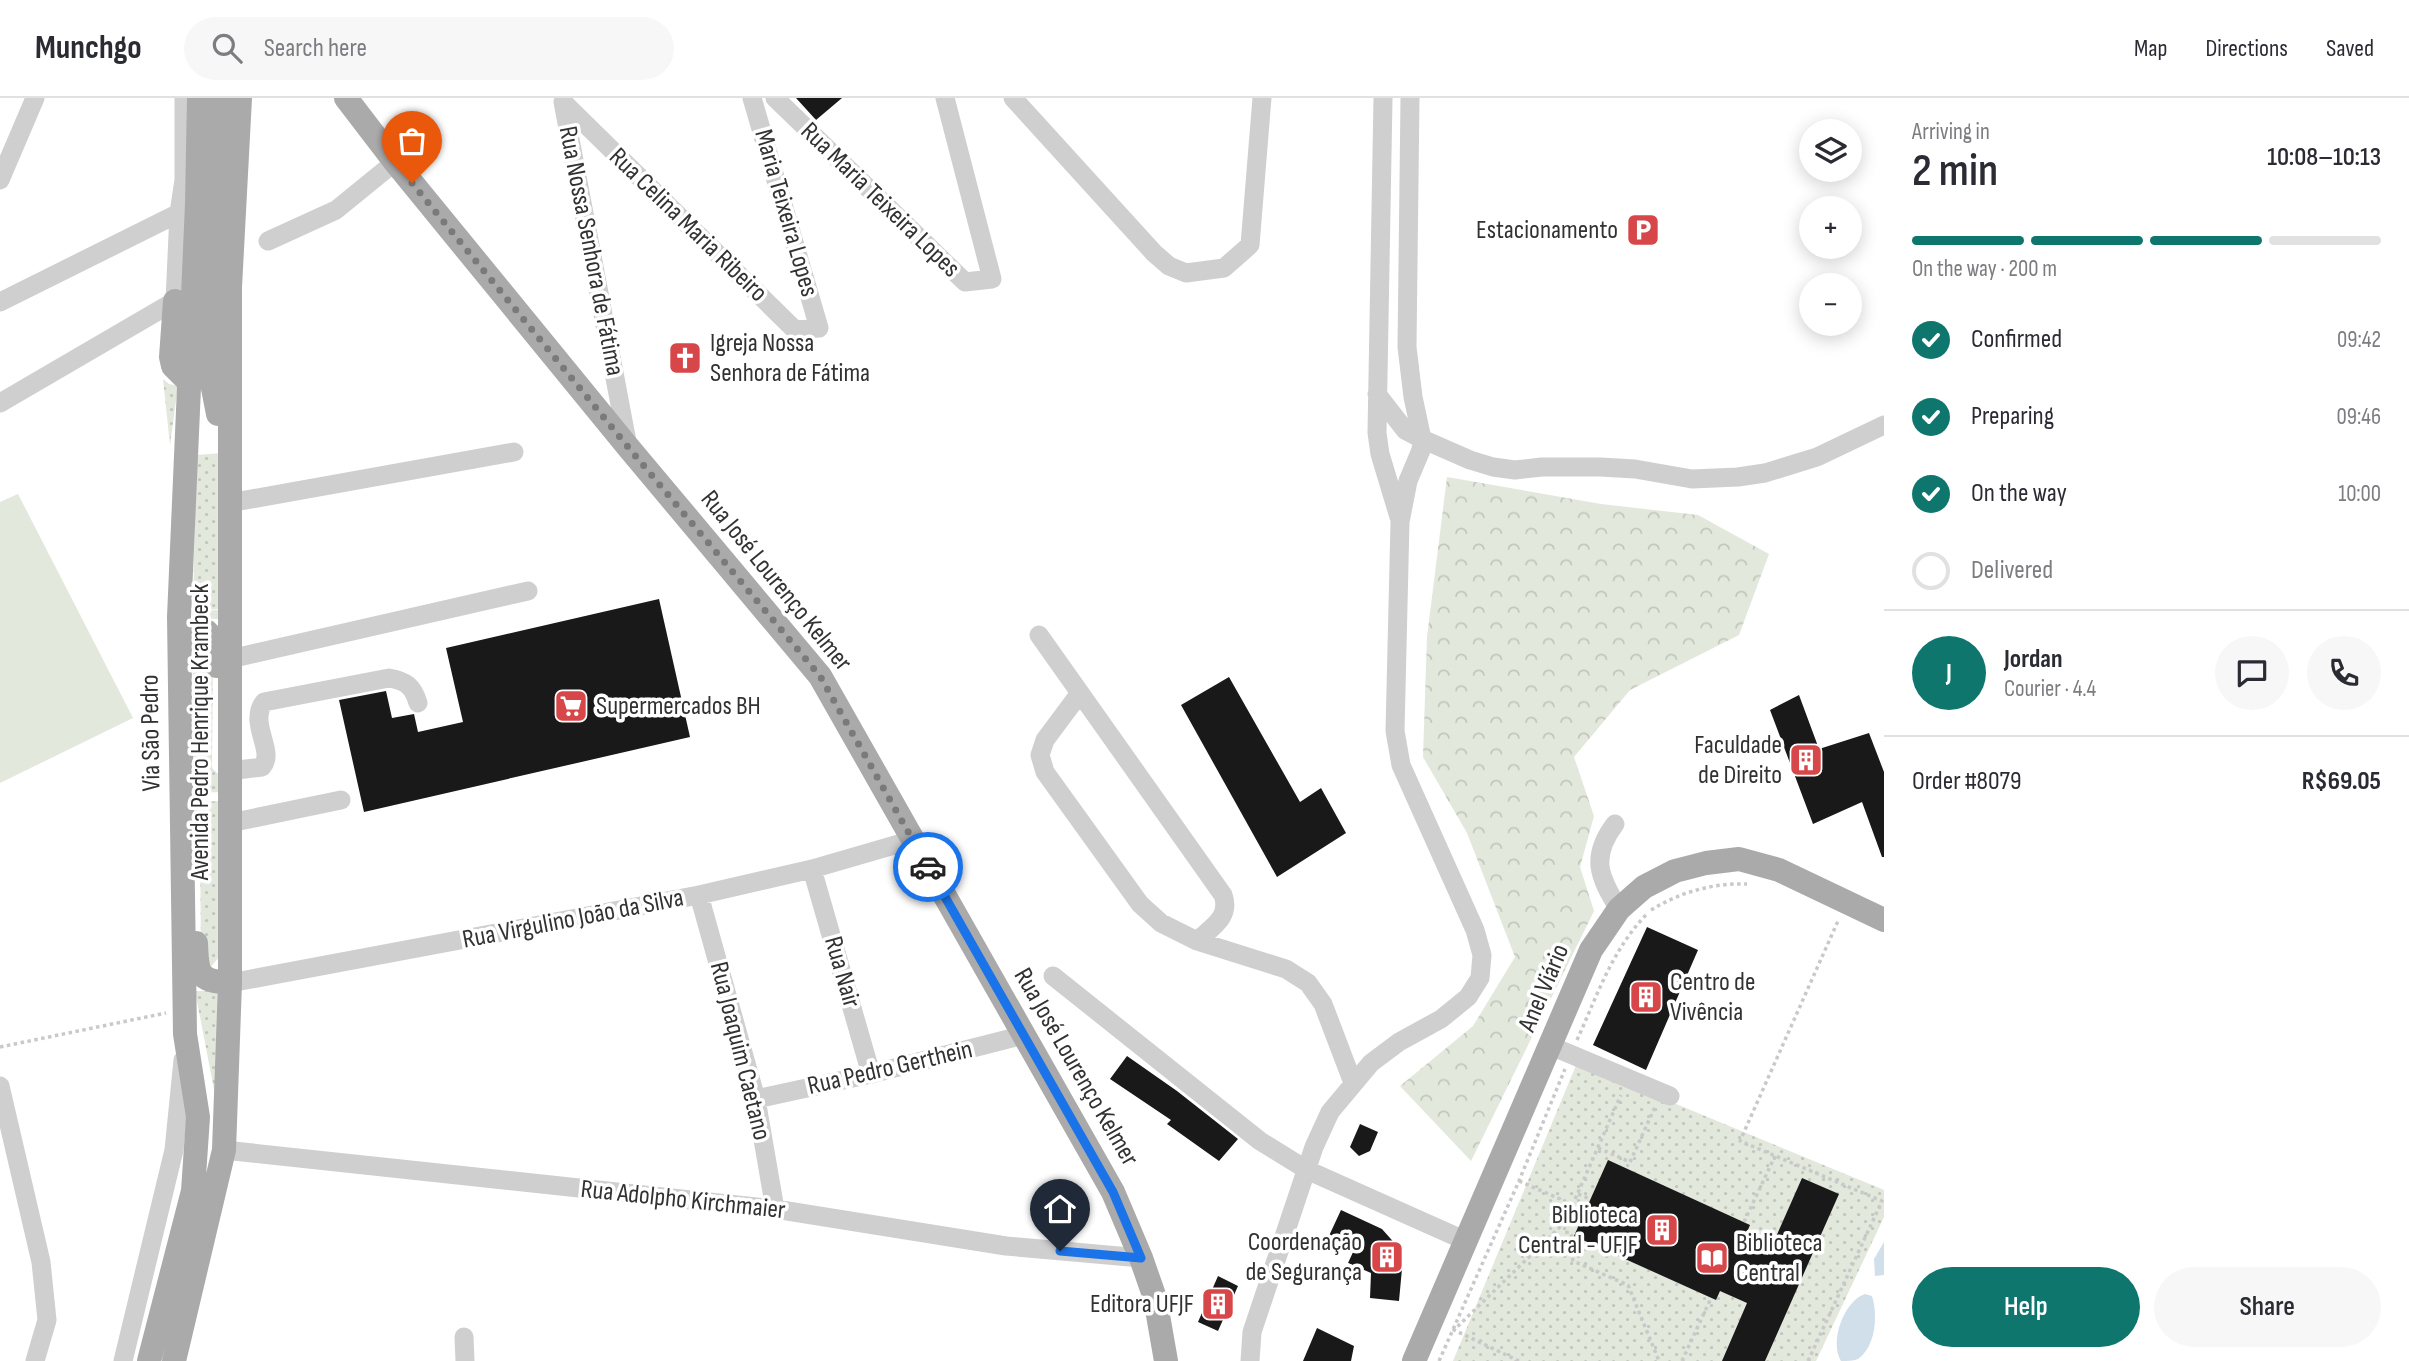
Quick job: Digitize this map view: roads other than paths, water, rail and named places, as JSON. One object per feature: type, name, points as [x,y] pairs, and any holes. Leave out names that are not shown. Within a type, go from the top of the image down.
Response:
[{"type":"main road","name":"Via São Pedro","points":[[149,1361],[193,1191],[198,1117],[185,1034],[179,617],[199,98]]},
{"type":"main road","points":[[219,98],[211,378],[218,413],[229,444]]},
{"type":"main road","name":"Avenida Pedro Henrique Krambeck","points":[[174,1361],[224,1150],[230,983],[230,288],[240,98]]},
{"type":"main road","name":"Rua José Lourenço Kelmer","points":[[346,98],[395,162],[628,447],[820,676],[1113,1192],[1142,1261],[1154,1298],[1166,1361]]},
{"type":"main road","points":[[174,301],[171,356],[173,366],[190,382]]},
{"type":"main road","points":[[180,650],[194,632],[206,631],[217,642],[220,755],[221,764],[229,771]]},
{"type":"main road","points":[[182,834],[193,845],[196,967],[207,980],[230,983]]},
{"type":"main road","name":"Anel Viário","points":[[1414,1361],[1591,950],[1619,909],[1644,887],[1675,871],[1706,863],[1739,859],[1779,870],[1884,920]]},
{"type":"main road","name":"Rua José Lourenço Kelmer","points":[[1142,1261],[1142,1301],[1152,1361]]},
{"type":"street","points":[[0,180],[35,98]]},
{"type":"street","points":[[0,403],[174,301],[179,213],[184,180],[184,98]]},
{"type":"street","name":"Maria Teixeira Lopes","points":[[752,98],[819,328]]},
{"type":"street","name":"Rua Maria Teixeira Lopes","points":[[775,98],[965,282],[992,279],[945,98]]},
{"type":"street","points":[[1013,98],[1154,253],[1170,266],[1186,273],[1224,268],[1250,245],[1262,98]]},
{"type":"street","points":[[1383,98],[1377,394],[1380,454],[1400,522]]},
{"type":"street","points":[[1250,1361],[1252,1332],[1325,1121],[1353,1083],[1380,1056],[1399,1042],[1441,1019],[1468,997],[1480,978],[1482,955],[1475,930],[1421,813],[1401,765],[1397,747],[1400,522],[1408,481],[1421,450],[1422,439],[1413,397],[1407,347],[1410,98]]},
{"type":"street","name":"Rua Celina Maria Ribeiro","points":[[562,101],[795,330],[819,328]]},
{"type":"street","name":"Rua Nossa Senhora de Fátima","points":[[562,101],[628,447]]},
{"type":"street","points":[[268,242],[336,210],[395,162]]},
{"type":"street","points":[[0,302],[179,213]]},
{"type":"street","points":[[1380,268],[1408,269]]},
{"type":"street","points":[[1377,394],[1405,430],[1470,460],[1504,469],[1600,467],[1711,480],[1765,473],[1817,457],[1884,425]]},
{"type":"street","points":[[229,503],[514,452]]},
{"type":"street","points":[[230,659],[528,591]]},
{"type":"street","points":[[1040,635],[1223,895],[1227,905],[1223,916],[1197,942]]},
{"type":"street","points":[[229,771],[262,767],[268,758],[260,732],[259,711],[264,702],[389,678],[402,680],[410,686],[418,703]]},
{"type":"street","points":[[1080,693],[1045,740],[1040,755],[1045,772],[1140,904],[1161,923],[1197,942],[1286,969],[1308,983],[1323,1004],[1353,1083]]},
{"type":"street","points":[[230,823],[341,800]]},
{"type":"street","points":[[1615,824],[1603,840],[1599,861],[1603,883],[1619,909]]},
{"type":"street","name":"Rua Virgulino João da Silva","points":[[230,983],[699,895],[812,869],[912,840]]},
{"type":"street","name":"Rua Nair","points":[[812,869],[871,1074]]},
{"type":"street","name":"Rua Joaquim Caetano","points":[[699,895],[756,1099],[775,1209]]},
{"type":"street","points":[[1053,975],[1260,1141],[1307,1170],[1466,1241]]},
{"type":"street","points":[[123,1361],[174,1150],[185,1034]]},
{"type":"street","name":"Rua Pedro Gerthein","points":[[756,1099],[871,1074],[1024,1035]]},
{"type":"street","points":[[1551,1046],[1666,1094]]},
{"type":"street","points":[[0,1086],[41,1262],[47,1320],[35,1361]]},
{"type":"street","name":"Rua Adolpho Kirchmaier","points":[[224,1150],[775,1209],[1006,1246],[1142,1261]]},
{"type":"street","points":[[464,1337],[465,1361]]},
{"type":"place","name":"Estacionamento","points":[[1643,230]]},
{"type":"place","name":"Igreja Nossa Senhora de Fátima","points":[[685,358]]},
{"type":"place","name":"Supermercados BH","points":[[571,706]]},
{"type":"place","name":"Faculdade de Direito","points":[[1806,760]]},
{"type":"place","name":"Centro de Vivência","points":[[1646,997]]},
{"type":"place","name":"Biblioteca Central - UFJF","points":[[1662,1230]]},
{"type":"place","name":"Coordenação de Segurança","points":[[1387,1257]]},
{"type":"place","name":"Biblioteca Central","points":[[1712,1258]]},
{"type":"place","name":"Editora UFJF","points":[[1218,1304]]}]
